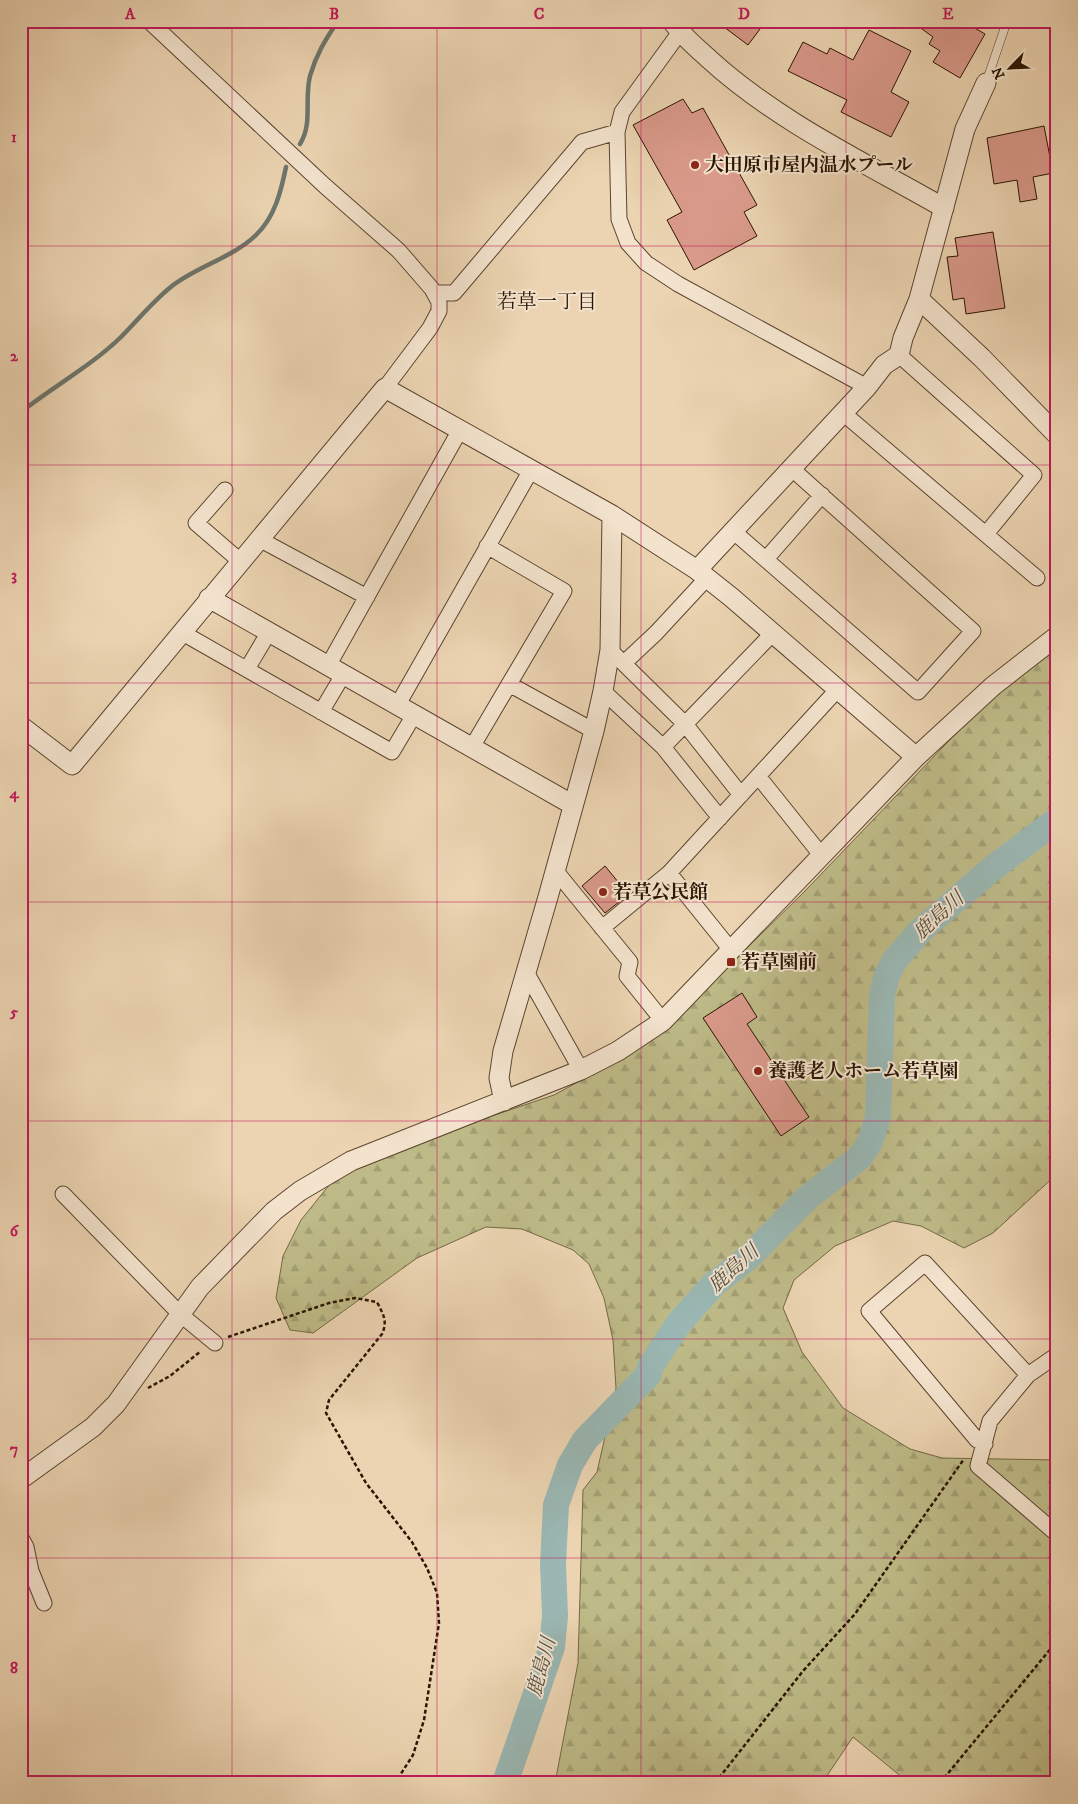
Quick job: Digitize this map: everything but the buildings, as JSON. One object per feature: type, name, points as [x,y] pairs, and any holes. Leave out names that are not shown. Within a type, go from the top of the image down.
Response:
[{"type":"street","points":[[21,726],[72,765],[385,388],[430,328],[439,310],[439,302],[434,293],[399,250],[318,180],[149,21]]},
{"type":"street","points":[[867,387],[678,284],[646,263],[628,243],[619,219],[617,132],[622,112],[676,27],[757,99],[806,130],[944,208]]},
{"type":"street","points":[[624,663],[656,633],[733,531],[867,387],[884,365],[898,355],[919,299],[965,129],[986,83]]},
{"type":"street","points":[[434,293],[454,293],[582,142],[617,132]]},
{"type":"street","points":[[919,299],[1057,434]]},
{"type":"street","points":[[898,355],[1034,476],[986,534]]},
{"type":"street","points":[[385,388],[612,515],[702,574],[916,757]]},
{"type":"street","points":[[843,413],[1037,578]]},
{"type":"street","points":[[321,712],[367,597],[460,430]]},
{"type":"street","points":[[733,531],[918,692],[972,631],[791,468]]},
{"type":"street","points":[[397,706],[531,470]]},
{"type":"street","points":[[225,490],[196,522],[240,561]]},
{"type":"street","points":[[766,559],[822,495]]},
{"type":"street","points":[[504,1100],[499,1078],[503,1051],[594,731],[610,650],[612,515]]},
{"type":"street","points":[[258,539],[367,597]]},
{"type":"street","points":[[472,747],[564,591],[488,546]]},
{"type":"street","points":[[209,598],[573,805]]},
{"type":"street","points":[[181,632],[392,752],[414,716]]},
{"type":"street","points":[[247,669],[269,632]]},
{"type":"street","points":[[663,747],[773,633]]},
{"type":"street","points":[[21,1479],[62,1452],[105,1416],[116,1404],[200,1287],[274,1211],[300,1190],[351,1161],[581,1070],[618,1051],[663,1021],[916,757],[994,686],[1057,636]]},
{"type":"street","points":[[610,650],[685,724],[740,795]]},
{"type":"street","points":[[509,684],[594,731]]},
{"type":"street","points":[[602,928],[670,873],[838,689]]},
{"type":"street","points":[[602,691],[663,747],[720,818]]},
{"type":"street","points":[[758,776],[822,856]]},
{"type":"street","points":[[555,870],[630,962],[627,976],[663,1021]]},
{"type":"street","points":[[670,873],[731,950]]},
{"type":"street","points":[[526,972],[581,1070]]},
{"type":"street","points":[[63,1194],[180,1314],[215,1343]]},
{"type":"street","points":[[981,1442],[868,1311],[925,1263],[1028,1375]]},
{"type":"street","points":[[1057,1355],[1028,1375],[990,1420],[981,1442],[978,1466],[1057,1534]]},
{"type":"street","points":[[21,1538],[26,1547],[31,1571],[44,1603]]},
{"type":"lane","points":[[986,83],[1007,21]]},
{"type":"path","points":[[140,1393],[170,1376],[215,1343],[238,1332],[338,1301],[355,1298],[377,1302],[384,1314],[386,1325],[382,1334],[329,1400],[326,1413],[366,1482],[412,1542],[427,1568],[438,1593],[439,1623],[424,1720],[413,1755],[396,1783]]},
{"type":"path","points":[[715,1783],[803,1671],[855,1614],[981,1442]]},
{"type":"path","points":[[940,1783],[1057,1641]]},
{"type":"green space","points":[[1057,628],[1057,1174],[993,1233],[964,1248],[921,1226],[893,1221],[835,1246],[794,1280],[783,1308],[802,1352],[843,1408],[910,1449],[942,1458],[1057,1460],[1057,1783],[909,1783],[853,1737],[822,1783],[555,1783],[578,1663],[583,1490],[597,1472],[616,1388],[613,1340],[604,1298],[589,1264],[573,1250],[522,1229],[486,1227],[417,1258],[313,1333],[290,1330],[276,1298],[283,1256],[301,1220],[334,1179],[361,1160],[554,1095],[602,1069],[691,1003],[804,892]]},
{"type":"waterway","points":[[300,144],[306,128],[310,76],[321,48],[338,21]]},
{"type":"waterway","points":[[21,412],[85,367],[121,337],[172,286],[236,250],[256,235],[273,212],[286,167]]},
{"type":"waterway","name":"鹿島川","points":[[505,1783],[552,1647],[555,1616],[553,1564],[556,1505],[570,1465],[585,1440],[649,1374],[650,1367],[679,1323],[713,1285],[749,1257],[807,1198],[860,1157],[869,1144],[878,1118],[882,995],[887,975],[895,960],[920,931],[993,868],[1057,820]]},
{"type":"place","name":"大田原市屋内温水プール","points":[[695,165]]},
{"type":"place","name":"若草公民館","points":[[603,892]]},
{"type":"place","name":"若草園前","points":[[731,962]]},
{"type":"place","name":"養護老人ホーム若草園","points":[[758,1071]]},
{"type":"district","name":"若草一丁目","points":[[547,302]]}]
